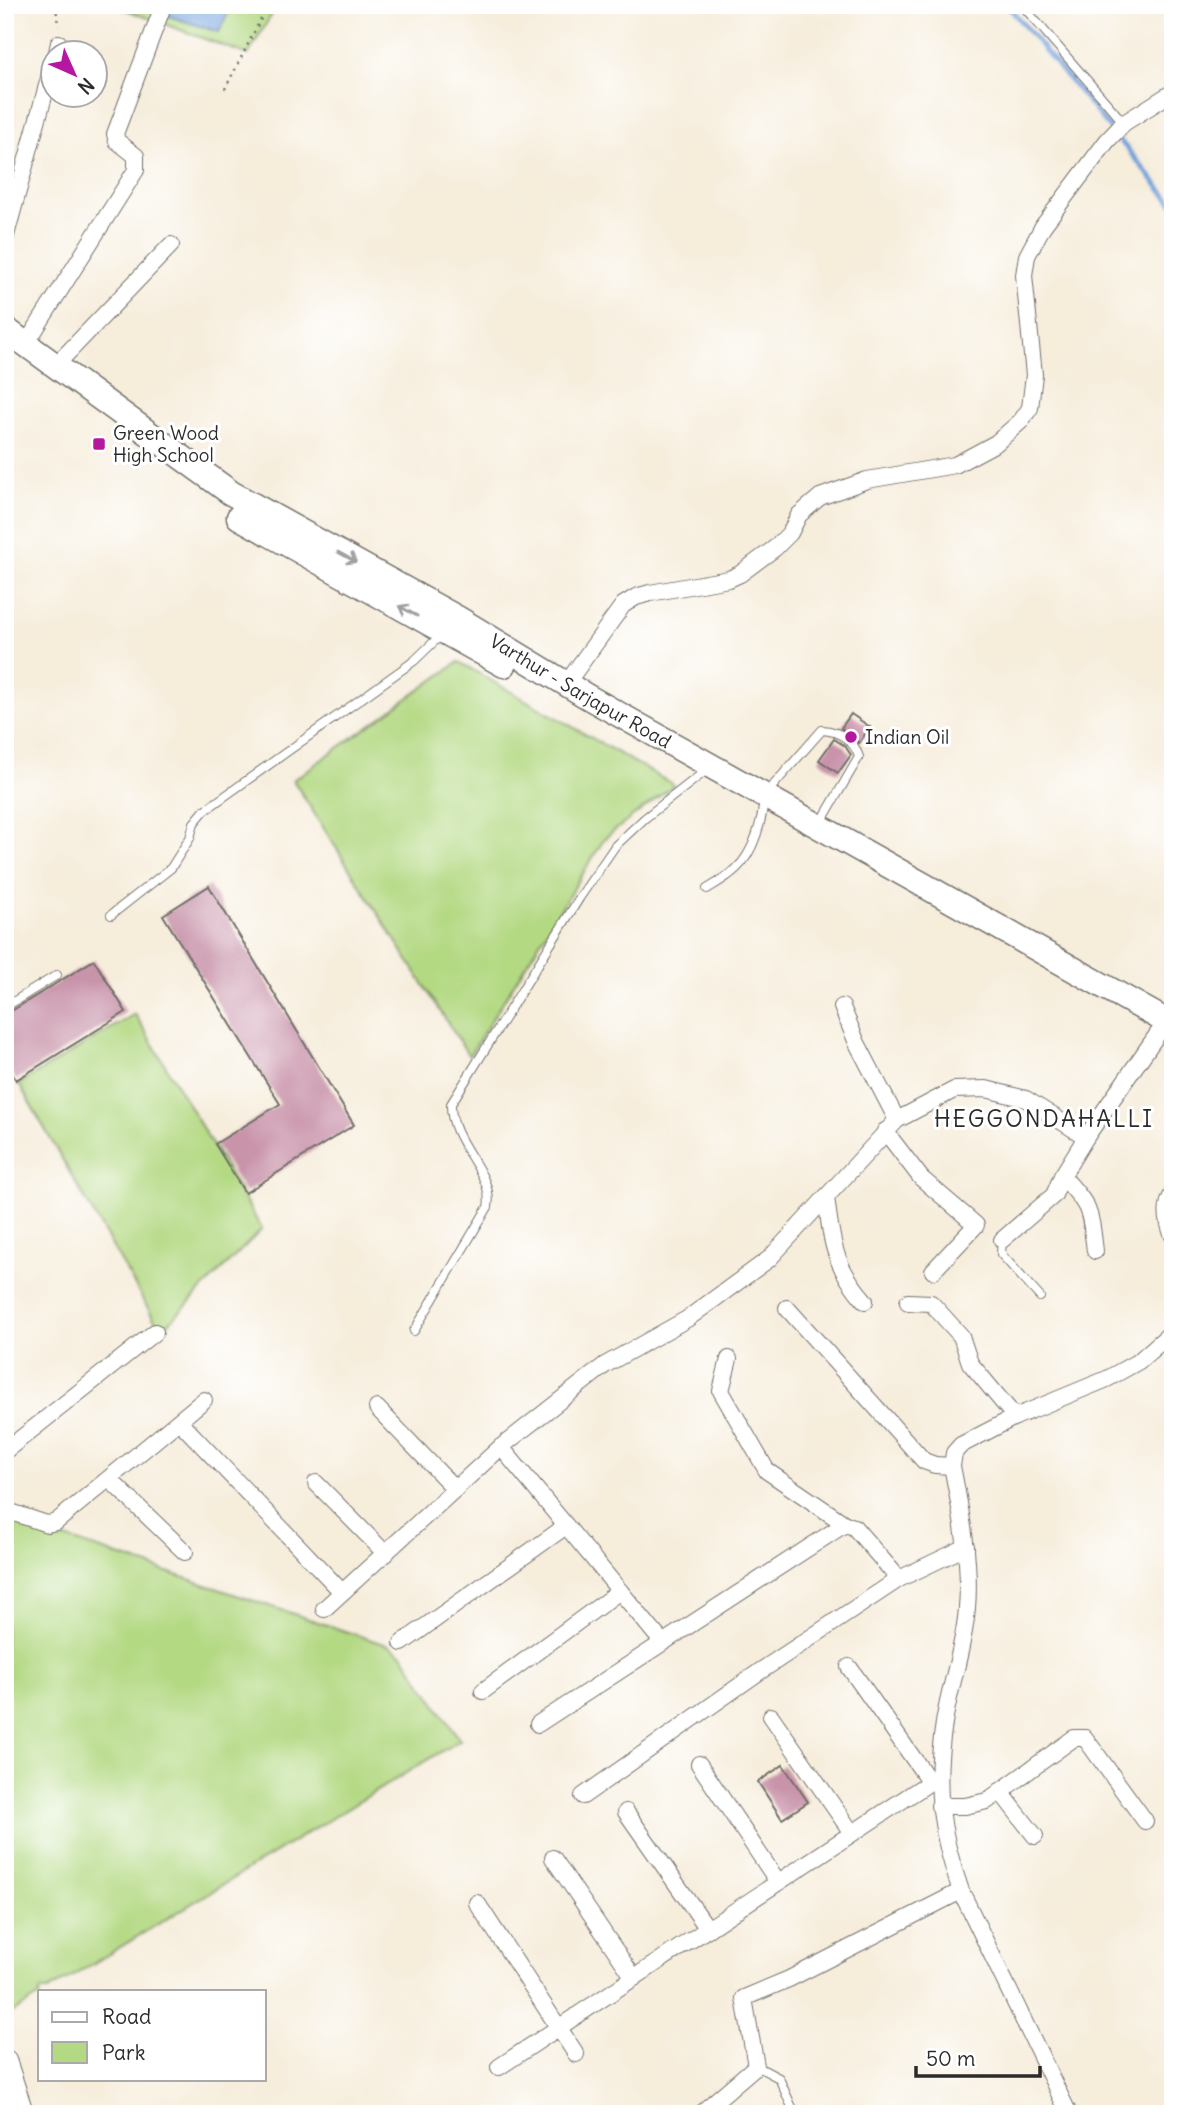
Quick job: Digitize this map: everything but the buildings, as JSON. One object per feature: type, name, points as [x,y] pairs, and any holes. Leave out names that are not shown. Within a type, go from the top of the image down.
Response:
[{"type":"main road","name":"Varthur - Sarjapur Road","points":[[5,329],[16,346],[237,516],[566,684],[706,770]]},
{"type":"main road","name":"Varthur - Sarjapur Road","points":[[16,346],[55,365],[231,493],[452,625],[1168,1032]]},
{"type":"main road","name":"Varthur - Sarjapur Road","points":[[764,803],[819,826],[1168,1032]]},
{"type":"street","points":[[16,346],[136,170],[136,156],[117,141],[115,134],[162,9]]},
{"type":"street","points":[[566,684],[623,605],[636,597],[729,579],[740,574],[775,548],[790,533],[799,514],[820,497],[867,480],[955,465],[996,443],[1021,421],[1030,408],[1034,375],[1024,275],[1027,256],[1043,226],[1107,141],[1124,123],[1173,92]]},
{"type":"street","points":[[5,239],[41,108]]},
{"type":"street","points":[[55,365],[171,245]]},
{"type":"street","points":[[842,1007],[891,1125],[920,1178],[976,1225],[933,1271]]},
{"type":"street","points":[[1002,1240],[1054,1195],[1062,1176],[1086,1138],[1168,1032]]},
{"type":"street","points":[[324,1609],[501,1447],[605,1365],[687,1319],[769,1259],[891,1125],[954,1090],[986,1089],[1026,1099],[1086,1138]]},
{"type":"street","points":[[1062,1176],[1083,1199],[1090,1212],[1095,1251]]},
{"type":"street","points":[[1173,1193],[1167,1201],[1167,1223],[1173,1236]]},
{"type":"street","points":[[826,1197],[833,1249],[842,1271],[865,1301]]},
{"type":"street","points":[[908,1302],[931,1303],[939,1311],[961,1336],[970,1363],[1016,1418]]},
{"type":"street","points":[[787,1308],[924,1461],[952,1466]]},
{"type":"street","points":[[5,1451],[155,1332]]},
{"type":"street","points":[[1069,2114],[961,1891],[951,1862],[934,1779],[944,1722],[961,1658],[968,1607],[966,1547],[952,1466],[954,1453],[961,1445],[1107,1379],[1139,1361],[1170,1338]]},
{"type":"street","points":[[729,1359],[721,1391],[767,1471],[845,1524],[854,1527],[899,1579]]},
{"type":"street","points":[[5,1510],[47,1524],[56,1522],[204,1401]]},
{"type":"street","points":[[377,1408],[455,1489]]},
{"type":"street","points":[[179,1421],[342,1592]]},
{"type":"street","points":[[501,1447],[662,1642]]},
{"type":"street","points":[[109,1479],[185,1552]]},
{"type":"street","points":[[316,1483],[386,1554]]},
{"type":"street","points":[[538,1724],[845,1524]]},
{"type":"street","points":[[402,1643],[566,1527]]},
{"type":"street","points":[[583,1796],[759,1672],[899,1579],[966,1547]]},
{"type":"street","points":[[483,1691],[620,1591]]},
{"type":"street","points":[[849,1667],[934,1779]]},
{"type":"street","points":[[771,1716],[852,1833]]},
{"type":"street","points":[[939,1806],[965,1806],[987,1801],[1074,1738],[1085,1738],[1145,1821]]},
{"type":"street","points":[[699,1763],[778,1882]]},
{"type":"street","points":[[499,2067],[934,1779]]},
{"type":"street","points":[[1000,1791],[1035,1836]]},
{"type":"street","points":[[626,1812],[708,1929]]},
{"type":"street","points":[[553,1858],[634,1978]]},
{"type":"street","points":[[700,2114],[756,2066],[744,1998],[789,1979],[961,1891]]},
{"type":"street","points":[[477,1903],[576,2054]]},
{"type":"street","points":[[5,2062],[22,2114]]},
{"type":"lane","points":[[1022,5],[1124,123]]},
{"type":"lane","points":[[111,915],[171,868],[190,838],[194,823],[204,811],[414,661],[452,625]]},
{"type":"lane","points":[[708,889],[737,869],[748,854],[764,803],[822,730],[843,736],[856,747],[859,757],[819,826]]},
{"type":"lane","points":[[414,1331],[488,1207],[490,1198],[486,1184],[454,1126],[451,1104],[580,897],[615,846],[645,818],[706,770]]},
{"type":"lane","points":[[5,1007],[57,975]]},
{"type":"lane","points":[[1002,1240],[1001,1254],[1040,1297]]},
{"type":"lane","points":[[756,2066],[779,2078],[795,2114]]},
{"type":"path","points":[[56,5],[58,38]]},
{"type":"path","points":[[225,89],[268,5]]},
{"type":"green space","points":[[113,5],[133,5],[219,32],[232,5],[277,5],[248,55]]},
{"type":"green space","points":[[459,662],[674,785],[605,838],[469,1056],[293,780]]},
{"type":"green space","points":[[135,1014],[262,1229],[161,1331],[19,1084]]},
{"type":"green space","points":[[5,1518],[390,1646],[402,1654],[460,1740],[50,1990],[38,1990],[38,1997],[5,2017]]},
{"type":"water","points":[[133,5],[232,5],[219,32]]},
{"type":"waterway","points":[[1007,5],[1173,204]]},
{"type":"place","name":"Green Wood High School","points":[[99,444]]},
{"type":"place","name":"Indian Oil","points":[[851,737]]},
{"type":"district","name":"HEGGONDAHALLI","points":[[1044,1119]]}]
